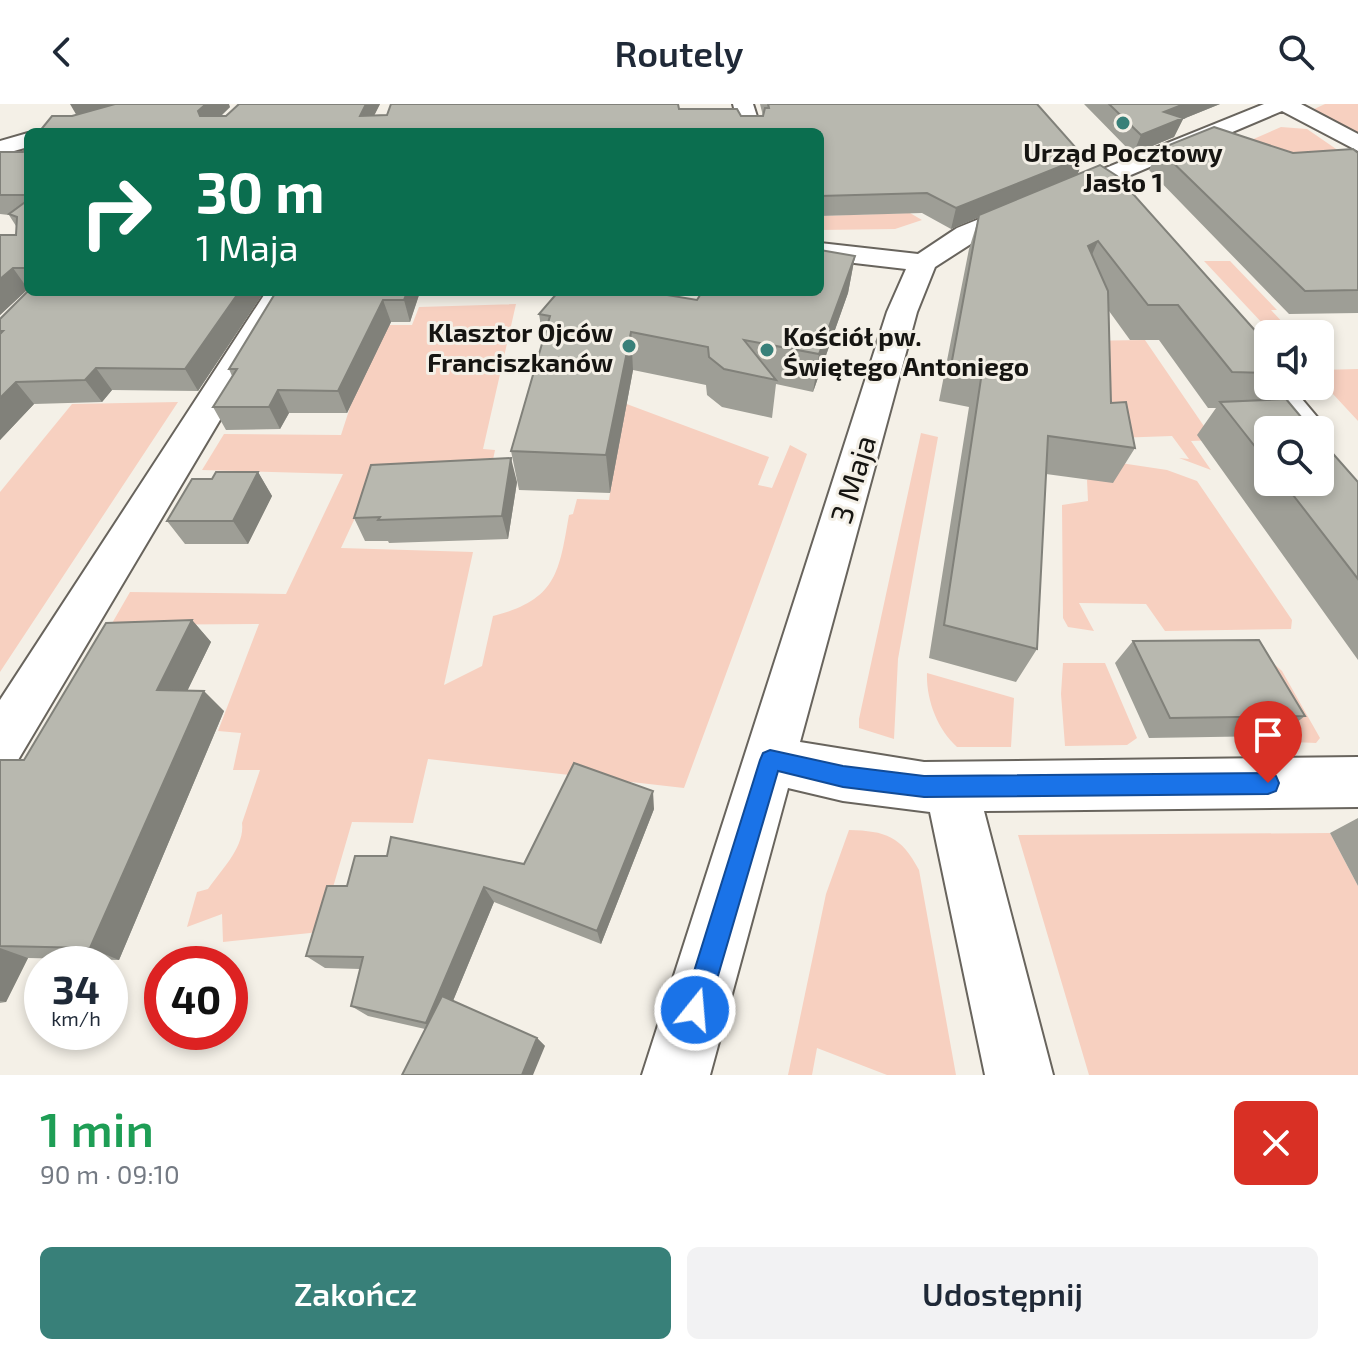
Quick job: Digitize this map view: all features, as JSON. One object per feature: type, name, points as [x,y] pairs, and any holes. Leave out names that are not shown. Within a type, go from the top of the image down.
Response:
[{"type":"street","points":[[743,104],[750,128]]},
{"type":"street","points":[[824,251],[923,263],[967,234],[1103,194],[1282,104],[1306,113],[1358,144]]},
{"type":"street","points":[[0,148],[24,141]]},
{"type":"street","name":"3 Maja","points":[[676,1075],[902,312],[923,263]]},
{"type":"street","points":[[0,744],[279,296]]},
{"type":"street","points":[[1284,400],[1298,416]]},
{"type":"street","points":[[770,760],[862,780],[951,787],[1358,782]]},
{"type":"street","points":[[951,787],[1019,1075]]},
{"type":"shaded area","points":[[1325,104],[1358,104],[1358,140],[1312,110]]},
{"type":"shaded area","points":[[1281,127],[1307,129],[1358,164],[1233,148]]},
{"type":"shaded area","points":[[910,213],[922,220],[895,229],[824,230],[824,216]]},
{"type":"shaded area","points":[[1204,261],[1230,261],[1277,310],[1271,310],[1280,320],[1259,320]]},
{"type":"shaded area","points":[[516,304],[483,449],[495,450],[490,474],[374,477],[341,548],[473,552],[444,685],[482,666],[493,616],[530,601],[543,592],[551,581],[562,553],[569,515],[573,514],[577,499],[609,500],[624,403],[769,457],[758,485],[772,488],[790,445],[807,454],[684,788],[428,759],[413,823],[352,822],[320,932],[223,942],[222,914],[187,927],[197,892],[208,889],[240,841],[242,823],[260,770],[233,770],[241,733],[218,731],[259,624],[111,625],[130,592],[286,594],[343,474],[202,470],[224,434],[341,435],[354,395],[384,325],[412,325],[419,307]]},
{"type":"shaded area","points":[[1145,340],[1210,435],[1254,439],[1191,441],[1211,470],[1179,458],[1189,459],[1172,436],[1115,438],[1076,341]]},
{"type":"shaded area","points":[[1358,369],[1358,421],[1334,395],[1334,370]]},
{"type":"shaded area","points":[[178,402],[0,672],[0,492],[72,404]]},
{"type":"shaded area","points":[[921,433],[938,437],[898,659],[894,739],[859,728],[859,719]]},
{"type":"shaded area","points":[[1114,462],[1167,470],[1197,481],[1292,620],[1291,629],[1165,631],[1146,604],[1079,603],[1094,631],[1068,627],[1063,618],[1062,505],[1088,501],[1087,480]]},
{"type":"shaded area","points":[[1244,661],[1273,663],[1282,671],[1320,738],[1316,743],[1293,742],[1283,737],[1286,736]]},
{"type":"shaded area","points":[[1063,663],[1105,663],[1137,738],[1127,745],[1065,746],[1061,694]]},
{"type":"shaded area","points":[[927,673],[1014,698],[1011,747],[957,747],[934,713],[928,693]]},
{"type":"shaded area","points":[[849,830],[873,832],[891,838],[906,850],[919,870],[956,1075],[887,1075],[817,1048],[812,1075],[788,1075],[826,894]]},
{"type":"shaded area","points":[[1330,833],[1358,886],[1358,1075],[1089,1075],[1018,835]]},
{"type":"building","points":[[115,104],[206,104],[198,111],[200,116],[226,116],[239,104],[366,104],[360,116],[387,115],[391,104],[678,104],[679,109],[737,109],[741,116],[763,116],[765,108],[769,108],[768,104],[1037,104],[1084,157],[956,208],[927,193],[824,196],[824,128],[42,128],[52,116],[72,116]]},
{"type":"building","points":[[1109,104],[1184,104],[1164,112],[1183,118],[1141,135]]},
{"type":"building","points":[[1214,127],[1293,153],[1353,149],[1358,153],[1358,290],[1305,291],[1159,149]]},
{"type":"building","points":[[0,152],[23,152],[24,195],[0,195]]},
{"type":"building","points":[[1100,165],[1117,176],[1254,329],[1254,373],[1232,372],[1178,305],[1148,305],[1098,241],[1088,246],[1108,291],[1111,403],[1126,402],[1135,448],[1048,436],[1037,649],[944,625],[982,372],[951,366],[979,215]]},
{"type":"building","points":[[24,203],[24,268],[13,268],[0,279],[0,235],[16,235],[17,217],[9,214]]},
{"type":"building","points":[[824,251],[855,256],[819,354],[744,340],[776,380],[724,369],[709,357],[708,347],[631,332],[606,455],[511,451],[550,316],[539,314],[555,296],[673,296],[697,300],[700,296],[824,296]]},
{"type":"building","points":[[24,295],[236,296],[185,369],[96,368],[85,380],[16,382],[0,398],[0,334],[3,331],[0,331],[0,319]]},
{"type":"building","points":[[274,296],[406,296],[404,300],[383,300],[338,391],[278,390],[269,407],[213,407],[237,369],[229,369]]},
{"type":"building","points":[[1287,400],[1300,416],[1254,416],[1254,445],[1220,402]]},
{"type":"building","points":[[1334,455],[1358,482],[1358,579],[1294,496],[1334,496]]},
{"type":"building","points":[[511,458],[502,516],[354,518],[371,465]]},
{"type":"building","points":[[216,472],[258,472],[233,521],[167,521],[192,479],[212,479]]},
{"type":"building","points":[[192,620],[157,690],[204,691],[91,946],[0,946],[0,760],[24,760],[106,623]]},
{"type":"building","points":[[1259,640],[1305,716],[1170,718],[1133,641]]},
{"type":"building","points":[[574,763],[653,791],[597,931],[484,887],[426,1023],[351,1006],[363,957],[306,956],[327,886],[347,886],[355,856],[387,856],[391,837],[524,864]]},
{"type":"building","points":[[442,996],[537,1038],[522,1075],[402,1075]]},
{"type":"place","name":"Urząd Pocztowy Jasło 1","points":[[1123,123]]},
{"type":"place","name":"Klasztor Ojców Franciszkanów","points":[[629,346]]},
{"type":"place","name":"Kościół pw. Świętego Antoniego","points":[[767,350]]},
{"type":"route","points":[[695,1010],[770,760],[862,780],[924,787],[1268,783]]}]
